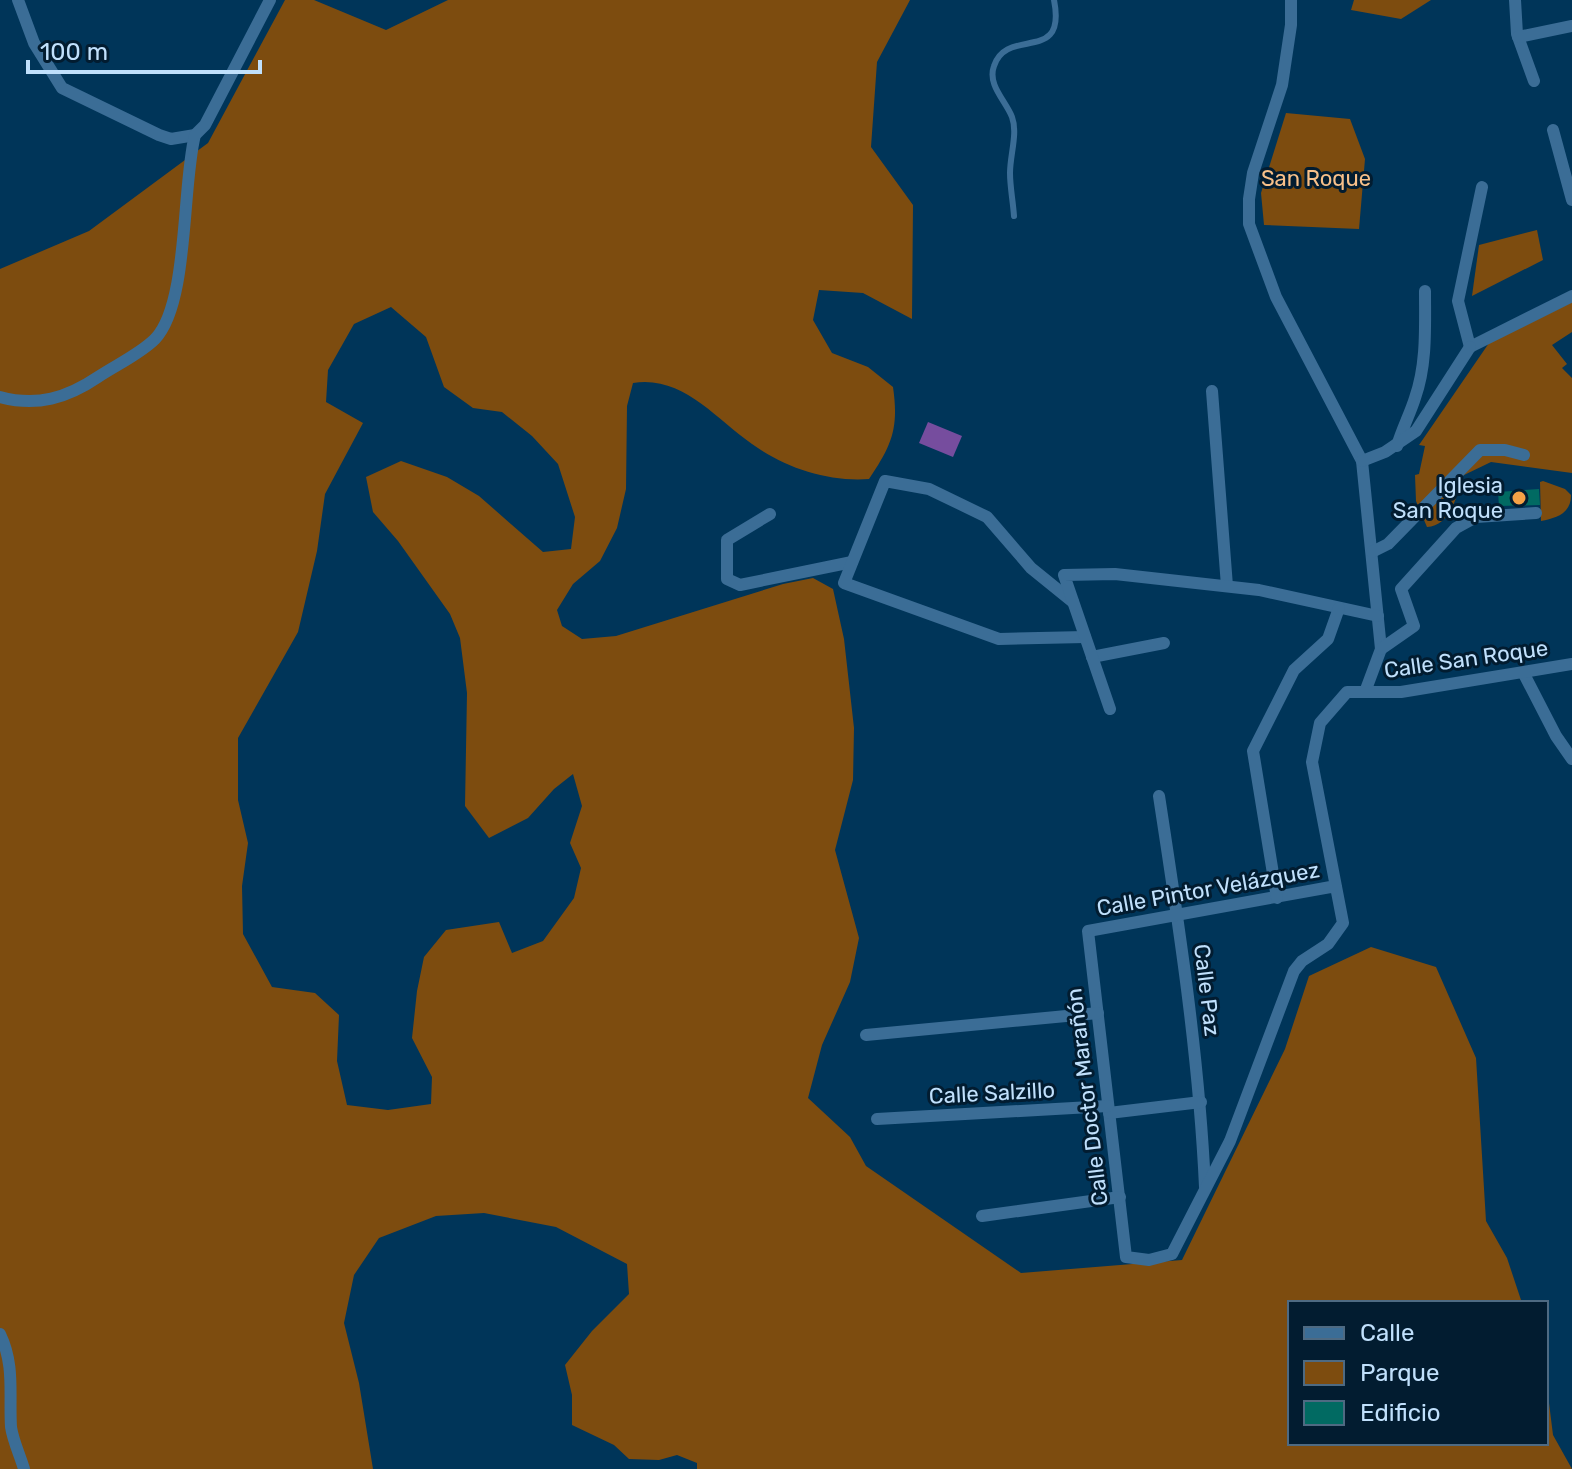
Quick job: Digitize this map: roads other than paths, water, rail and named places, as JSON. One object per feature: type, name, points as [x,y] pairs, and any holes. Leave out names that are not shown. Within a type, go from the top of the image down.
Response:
[{"type":"street","points":[[18,0],[34,43],[62,88],[171,139],[195,135],[205,125],[270,0]]},
{"type":"street","points":[[1205,1190],[1230,1141],[1294,971],[1302,961],[1328,944],[1343,923],[1312,762],[1320,723],[1347,692],[1365,692],[1381,649],[1362,461],[1276,297],[1249,224],[1253,173],[1277,106],[1286,64],[1291,0]]},
{"type":"street","points":[[1515,0],[1518,37],[1534,81]]},
{"type":"street","points":[[1518,37],[1572,26]]},
{"type":"street","points":[[1553,130],[1572,200]]},
{"type":"street","points":[[0,397],[40,403],[56,399],[92,381],[155,339],[166,323],[175,288],[195,135]]},
{"type":"street","points":[[1470,347],[1458,301],[1482,187]]},
{"type":"street","points":[[1397,446],[1416,397],[1422,368],[1426,338],[1425,291]]},
{"type":"street","points":[[1362,461],[1397,446],[1416,431],[1470,347],[1572,296]]},
{"type":"street","points":[[1212,391],[1227,586]]},
{"type":"street","points":[[1372,552],[1388,544],[1480,450],[1505,450],[1524,455]]},
{"type":"street","points":[[1073,602],[1031,568],[987,517],[929,489],[885,481],[844,583],[999,639],[1085,637]]},
{"type":"street","points":[[1381,649],[1414,626],[1401,589],[1456,528],[1476,517],[1536,513]]},
{"type":"street","points":[[770,514],[727,540],[727,579],[740,585],[852,562]]},
{"type":"street","points":[[1110,709],[1064,575],[1115,574],[1259,590],[1378,616]]},
{"type":"street","points":[[1277,898],[1253,751],[1294,670],[1328,639],[1339,608]]},
{"type":"street","points":[[1092,657],[1164,643]]},
{"type":"street","name":"Calle San Roque","points":[[1365,692],[1401,692],[1572,664]]},
{"type":"street","points":[[1524,674],[1556,736],[1572,759]]},
{"type":"street","name":"Calle Paz","points":[[1159,796],[1178,916],[1201,1102],[1205,1190]]},
{"type":"street","name":"Calle Pintor Velázquez","points":[[1088,931],[1336,886]]},
{"type":"street","name":"Calle Doctor Marañón","points":[[1088,931],[1126,1257],[1149,1260],[1172,1254],[1205,1190]]},
{"type":"street","points":[[866,1035],[1098,1013]]},
{"type":"street","name":"Calle Salzillo","points":[[877,1119],[1109,1110],[1201,1102]]},
{"type":"street","points":[[982,1216],[1120,1197]]},
{"type":"street","points":[[0,1334],[9,1352],[12,1431],[24,1469]]},
{"type":"lane","points":[[1014,216],[1010,172],[1013,119],[992,77],[993,69],[1006,50],[1051,35],[1058,17],[1054,0]]},
{"type":"place","name":"Iglesia San Roque","points":[[1519,498]]},
{"type":"park label","name":"San Roque","points":[[1316,178]]}]
